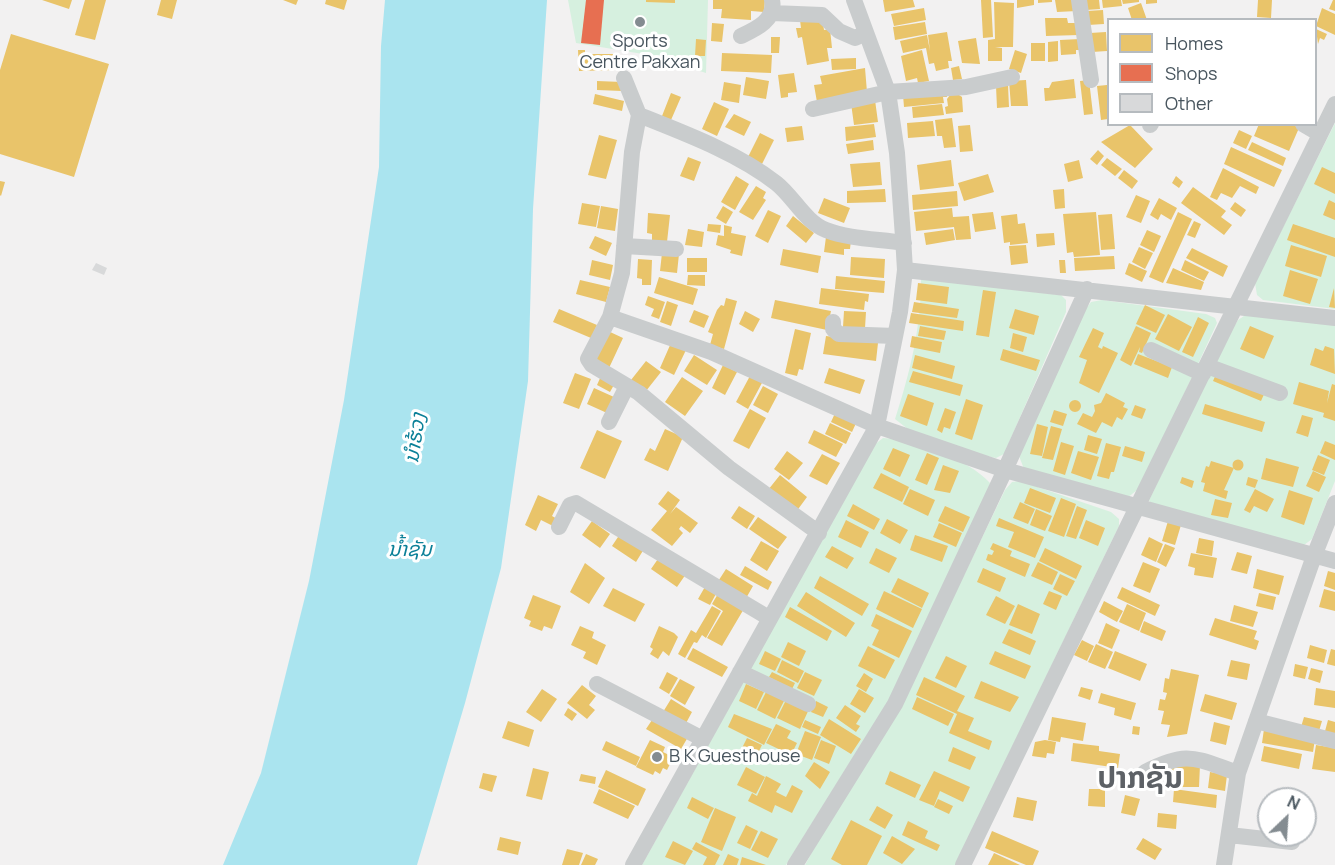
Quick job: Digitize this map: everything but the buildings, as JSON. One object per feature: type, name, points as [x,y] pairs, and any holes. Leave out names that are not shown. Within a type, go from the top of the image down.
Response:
[{"type":"street","points":[[633,865],[877,426],[895,336],[905,270],[904,243],[897,153],[888,92],[854,0]]},
{"type":"street","points":[[1079,0],[1091,80]]},
{"type":"street","points":[[741,36],[762,26],[772,6],[822,15],[845,35],[855,38],[866,33]]},
{"type":"street","points":[[813,109],[888,92],[966,87],[1012,76]]},
{"type":"street","points":[[624,78],[639,115],[632,152],[622,273],[610,317],[588,359],[592,365],[639,393],[729,468],[819,533]]},
{"type":"street","points":[[963,865],[1134,508],[1237,308],[1335,104]]},
{"type":"street","points":[[639,115],[700,141],[775,182],[814,224],[826,230],[904,243]]},
{"type":"street","points":[[1306,126],[1320,134]]},
{"type":"street","points":[[624,246],[676,249]]},
{"type":"street","points":[[905,270],[1335,318]]},
{"type":"street","points":[[795,865],[895,704],[1087,289]]},
{"type":"street","points":[[610,317],[711,352],[877,426],[1005,470],[1134,508],[1335,561]]},
{"type":"street","points":[[833,322],[833,330],[839,334],[895,336]]},
{"type":"street","points":[[1151,350],[1205,370],[1280,393]]},
{"type":"street","points":[[609,422],[627,386]]},
{"type":"street","points":[[559,527],[570,505],[576,503],[769,618]]},
{"type":"street","points":[[1224,865],[1238,773],[1314,556],[1335,503]]},
{"type":"street","points":[[740,672],[808,704]]},
{"type":"street","points":[[597,684],[703,739]]},
{"type":"street","points":[[1256,721],[1335,741]]},
{"type":"street","points":[[1145,772],[1178,757],[1197,759],[1238,773]]},
{"type":"street","points":[[1229,835],[1257,838]]},
{"type":"green space","name":"Sports Centre Pakxan","points":[[568,0],[708,0],[706,73],[649,55],[576,43]]},
{"type":"green space","points":[[1335,123],[1335,309],[1263,300],[1257,295],[1255,283]]},
{"type":"green space","points":[[921,279],[1061,295],[1066,300],[1066,312],[1004,454],[996,458],[909,430],[895,419],[914,350]]},
{"type":"green space","points":[[1102,300],[1206,314],[1215,318],[1217,323],[1141,487],[1127,498],[1024,469],[1019,456],[1086,309],[1091,302]]},
{"type":"green space","points":[[1247,314],[1335,325],[1335,481],[1312,539],[1304,545],[1152,506],[1149,500],[1231,331],[1238,320]]},
{"type":"green space","points":[[883,438],[911,442],[941,452],[969,466],[990,483],[985,504],[890,698],[786,865],[642,865],[874,445]]},
{"type":"green space","points":[[1020,481],[1111,512],[1119,519],[1119,526],[955,865],[805,865],[963,577],[1005,490],[1012,482]]},
{"type":"water","name":"ນ້ຳຊັນ","points":[[385,0],[547,0],[533,209],[528,381],[501,568],[465,703],[417,865],[223,865],[261,773],[309,581],[344,400],[379,167],[381,46]]},
{"type":"place","name":"Sports Centre Pakxan","points":[[640,22]]},
{"type":"place","name":"B K Guesthouse","points":[[657,757]]},
{"type":"district","name":"ປາກຊັນ","points":[[1140,780]]},
{"type":"water label","name":"ນຳ້ຮວງ","points":[[416,438]]}]
